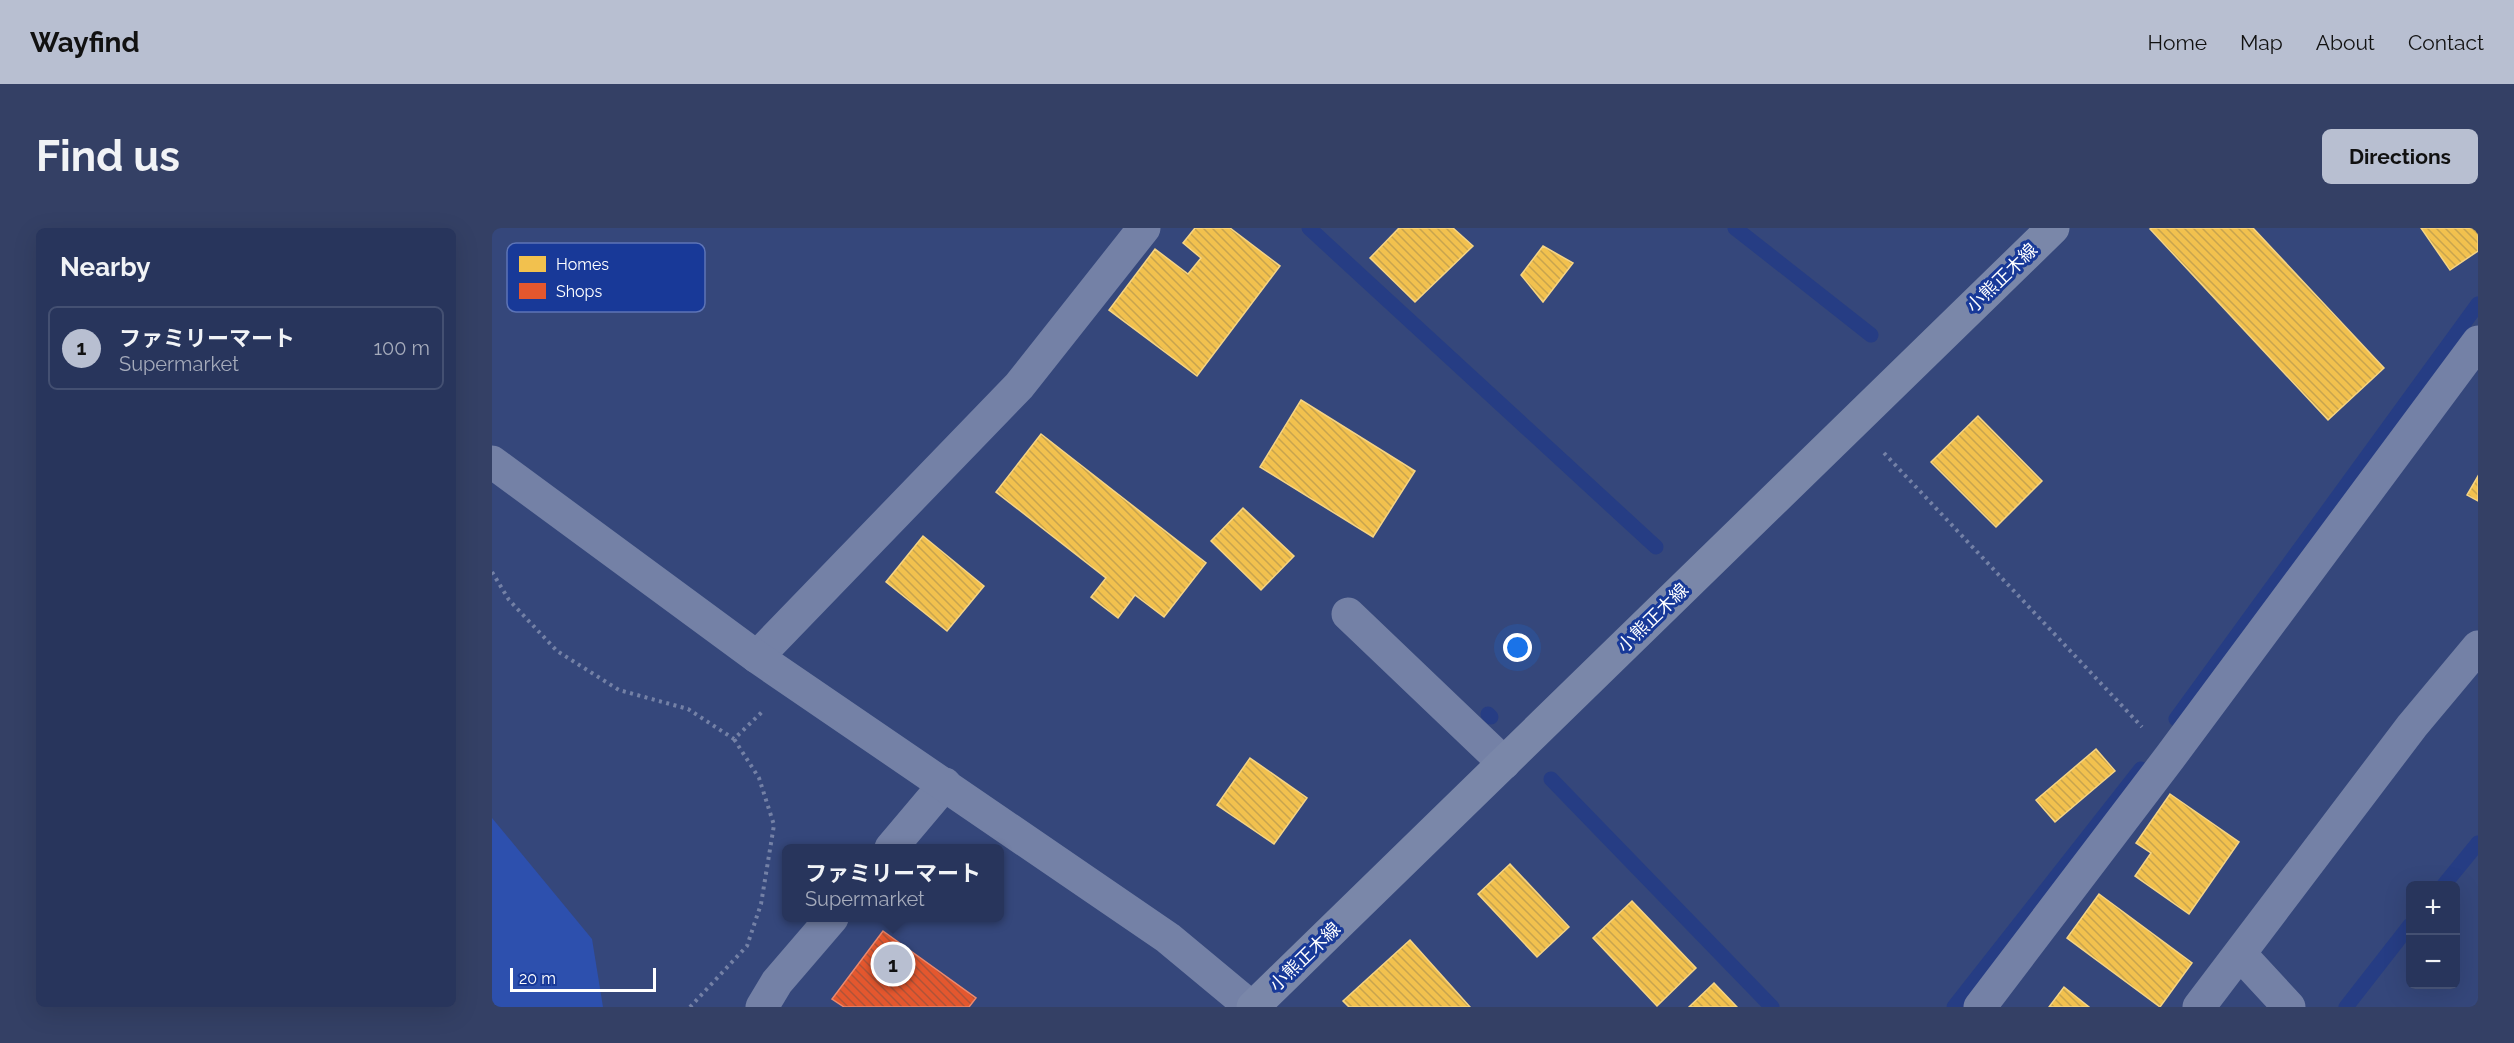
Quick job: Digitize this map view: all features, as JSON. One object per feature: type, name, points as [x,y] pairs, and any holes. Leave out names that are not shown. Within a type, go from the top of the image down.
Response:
[{"type":"main road","name":"小熊正木線","points":[[1252,1007],[2053,228]]},
{"type":"street","points":[[757,657],[1019,386],[1144,228]]},
{"type":"street","points":[[1980,1007],[2170,757],[2478,342]]},
{"type":"street","points":[[492,462],[757,657],[1168,938],[1252,1007]]},
{"type":"street","points":[[1348,614],[1504,763]]},
{"type":"street","points":[[2199,1007],[2412,726],[2478,646]]},
{"type":"street","points":[[895,844],[945,784]]},
{"type":"street","points":[[762,1007],[777,982],[829,922]]},
{"type":"street","points":[[2240,954],[2289,1007]]},
{"type":"path","points":[[1855,421],[2170,757]]},
{"type":"path","points":[[492,572],[509,600],[557,651],[619,690],[688,709],[734,739],[759,778],[774,825],[761,904],[747,946],[690,1007]]},
{"type":"path","points":[[734,739],[768,706]]},
{"type":"shaded area","points":[[492,818],[592,939],[603,1007],[492,1007]]},
{"type":"building: Homes","points":[[1195,228],[1230,228],[1280,266],[1197,376],[1109,310],[1155,249],[1188,274],[1201,258],[1183,243]]},
{"type":"building: Homes","points":[[1399,228],[1453,228],[1473,246],[1415,302],[1370,258]]},
{"type":"building: Homes","points":[[2253,228],[2384,368],[2328,420],[2150,229]]},
{"type":"building: Homes","points":[[2421,228],[2478,228],[2478,251],[2450,270]]},
{"type":"building: Homes","points":[[1543,246],[1573,263],[1543,302],[1521,275]]},
{"type":"building: Homes","points":[[1301,400],[1415,471],[1373,537],[1260,467]]},
{"type":"building: Homes","points":[[1978,416],[2042,481],[1996,527],[1931,462]]},
{"type":"building: Homes","points":[[1041,434],[1206,563],[1164,617],[1135,595],[1118,618],[1091,597],[1106,578],[996,492]]},
{"type":"building: Homes","points":[[2478,476],[2478,501],[2467,495]]},
{"type":"building: Homes","points":[[1243,508],[1294,556],[1261,590],[1211,541]]},
{"type":"building: Homes","points":[[923,536],[984,586],[947,631],[886,582]]},
{"type":"building: Homes","points":[[2096,749],[2115,771],[2055,822],[2036,800]]},
{"type":"building: Homes","points":[[1250,758],[1307,798],[1274,844],[1217,805]]},
{"type":"building: Homes","points":[[2170,794],[2239,842],[2189,914],[2135,876],[2151,853],[2136,843]]},
{"type":"building: Homes","points":[[1510,864],[1569,927],[1537,957],[1478,894]]},
{"type":"building: Homes","points":[[2099,894],[2192,963],[2160,1007],[2067,938]]},
{"type":"building: Homes","points":[[1632,901],[1696,968],[1657,1006],[1593,938]]},
{"type":"building: Homes","points":[[1410,940],[1470,1007],[1349,1007],[1343,1001]]},
{"type":"building: Homes","points":[[1714,983],[1737,1007],[1689,1007]]},
{"type":"building: Homes","points":[[2064,987],[2089,1007],[2049,1007]]},
{"type":"building: Shops","points":[[883,931],[976,998],[969,1007],[844,1007],[832,999]]},
{"type":"waterway","points":[[1309,228],[1656,547]]},
{"type":"waterway","points":[[1735,228],[1871,335]]},
{"type":"waterway","points":[[2176,719],[2478,304]]},
{"type":"waterway","points":[[1488,714],[1491,717]]},
{"type":"waterway","points":[[1954,1007],[2141,769]]},
{"type":"waterway","points":[[1551,779],[1772,1007]]},
{"type":"waterway","points":[[2447,881],[2478,843]]},
{"type":"waterway","points":[[2346,1007],[2406,930]]},
{"type":"place","name":"ファミリーマート","points":[[893,964]]}]
